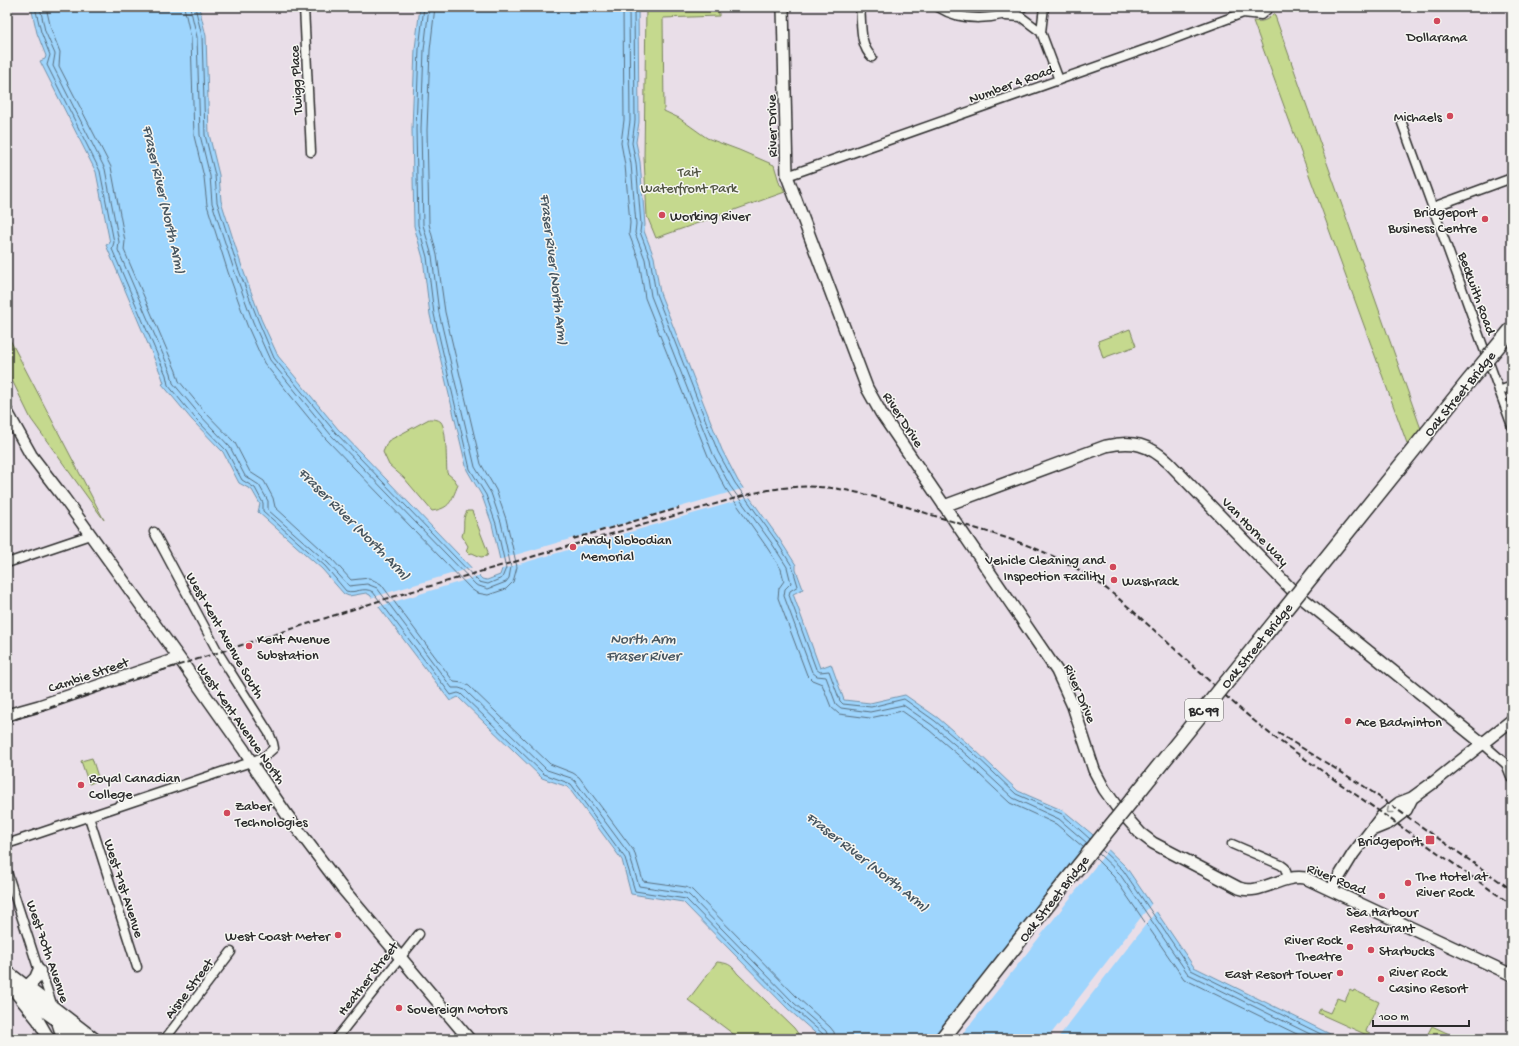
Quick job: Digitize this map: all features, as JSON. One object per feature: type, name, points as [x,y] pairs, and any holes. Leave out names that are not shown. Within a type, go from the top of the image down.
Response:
[{"type":"highway","name":"Oak Street Bridge","points":[[942,1039],[1097,842],[1512,329]]},
{"type":"highway","name":"Oak Street Bridge","points":[[951,1039],[1412,461],[1512,340]]},
{"type":"main road","points":[[27,987],[36,978],[39,971]]},
{"type":"main road","points":[[7,972],[94,1039]]},
{"type":"main road","points":[[10,986],[57,1020],[80,1039]]},
{"type":"street","name":"Twigg Place","points":[[304,7],[311,152]]},
{"type":"street","name":"River Drive","points":[[783,7],[787,176],[863,378],[873,401],[1057,672],[1073,706],[1094,770],[1104,789],[1116,806]]},
{"type":"street","points":[[860,7],[863,42],[867,52],[872,57]]},
{"type":"street","points":[[938,7],[954,14],[972,18],[1000,16],[1021,17],[1041,32]]},
{"type":"street","points":[[1000,16],[1023,7]]},
{"type":"street","points":[[1044,7],[1041,32],[1059,80]]},
{"type":"street","name":"Number 4 Road","points":[[787,176],[1059,80],[1245,10],[1261,15],[1270,7]]},
{"type":"street","name":"Beckwith Road","points":[[1402,123],[1512,426]]},
{"type":"street","points":[[1433,207],[1512,178]]},
{"type":"street","points":[[1499,391],[1512,386]]},
{"type":"street","name":"West Kent Avenue North","points":[[7,412],[31,455],[179,658],[287,815],[342,888],[469,1039]]},
{"type":"street","name":"Van Horne Way","points":[[944,506],[1106,446],[1129,443],[1147,447],[1156,452],[1169,463],[1291,589],[1482,743],[1506,764],[1510,770]]},
{"type":"street","name":"West Kent Avenue South","points":[[154,532],[218,654],[269,732],[274,748],[271,752],[259,760],[251,762]]},
{"type":"street","points":[[7,563],[90,535]]},
{"type":"street","name":"Cambie Street","points":[[7,715],[54,701],[179,658]]},
{"type":"street","points":[[1331,890],[1353,854],[1382,816],[1399,803],[1412,798],[1512,720]]},
{"type":"street","points":[[7,844],[251,762]]},
{"type":"street","points":[[1510,770],[1512,779]]},
{"type":"street","name":"River Road","points":[[1116,806],[1140,833],[1154,843],[1239,888],[1251,890],[1288,878],[1304,878],[1512,975]]},
{"type":"street","name":"West 71st Avenue","points":[[88,817],[137,967]]},
{"type":"street","points":[[1232,844],[1281,865],[1285,868],[1288,878]]},
{"type":"street","name":"West 70th Avenue","points":[[7,872],[63,1039]]},
{"type":"street","name":"Heather Street","points":[[336,1039],[419,934]]},
{"type":"street","name":"Aisne Street","points":[[166,1039],[231,952]]},
{"type":"street","points":[[10,986],[38,1020],[48,1039]]},
{"type":"green space","name":"Tait Waterfront Park","points":[[646,7],[719,7],[719,16],[663,18],[664,111],[679,118],[707,138],[774,165],[780,185],[785,192],[656,238],[647,216],[644,158]]},
{"type":"green space","points":[[1274,13],[1421,429],[1408,446],[1253,21],[1265,20]]},
{"type":"green space","points":[[1130,329],[1136,346],[1103,358],[1098,341]]},
{"type":"green space","points":[[7,334],[104,520],[31,419],[7,370]]},
{"type":"green space","points":[[429,419],[438,420],[443,426],[447,473],[458,485],[450,503],[447,506],[432,511],[404,478],[389,465],[383,452],[388,441]]},
{"type":"green space","points":[[467,511],[472,511],[488,552],[487,556],[481,557],[472,553],[469,554],[466,551],[468,546],[462,536],[464,529],[464,518]]},
{"type":"green space","points":[[92,758],[99,780],[89,784],[81,761]]},
{"type":"green space","points":[[717,962],[731,966],[794,1028],[799,1035],[796,1039],[740,1039],[688,1000]]},
{"type":"green space","points":[[1350,990],[1353,992],[1354,990],[1379,1002],[1366,1031],[1370,1033],[1369,1036],[1318,1013],[1320,1009],[1330,1013],[1337,998],[1345,1001]]},
{"type":"green space","points":[[1432,1026],[1460,1039],[1425,1039]]},
{"type":"water","name":"North Arm Fraser River","points":[[31,7],[199,7],[206,36],[209,134],[219,175],[221,201],[242,267],[261,319],[278,356],[338,429],[482,579],[487,580],[500,575],[502,569],[492,524],[482,496],[467,470],[430,315],[423,258],[414,226],[412,129],[415,49],[420,7],[638,7],[639,122],[636,142],[640,162],[645,225],[644,231],[654,257],[660,293],[722,450],[738,481],[796,565],[796,570],[803,589],[793,594],[820,668],[831,664],[844,700],[870,703],[905,695],[938,718],[974,749],[1018,791],[1064,811],[1092,834],[1126,867],[1194,967],[1340,1039],[822,1039],[788,1009],[683,902],[631,894],[622,860],[568,787],[542,778],[458,697],[450,701],[370,595],[366,593],[349,596],[344,594],[322,569],[258,512],[260,504],[252,490],[239,483],[223,452],[192,420],[162,384],[164,383],[162,377],[106,245],[110,243],[96,172],[40,61],[45,59],[46,56],[37,33]]},
{"type":"pier","points":[[745,488],[751,497],[499,570],[498,560]]},
{"type":"pier","points":[[474,567],[482,575],[377,607],[370,598]]},
{"type":"pier","points":[[1096,836],[1109,849],[959,1039],[935,1039]]},
{"type":"pier","points":[[1152,903],[1157,910],[1057,1039],[1047,1039]]},
{"type":"railway","points":[[7,722],[382,600],[736,498],[767,490],[788,487],[834,488],[878,498],[1037,549],[1093,579],[1124,603],[1228,698],[1274,737],[1512,905]]},
{"type":"railway","points":[[573,539],[679,508]]},
{"type":"railway","points":[[1278,733],[1365,787],[1512,890]]},
{"type":"place","name":"Dollarama","points":[[1437,21]]},
{"type":"place","name":"Michaels","points":[[1450,116]]},
{"type":"place","name":"Working River","points":[[662,215]]},
{"type":"place","name":"Bridgeport Business Centre","points":[[1485,219]]},
{"type":"place","name":"Andy Slobodian Memorial","points":[[573,547]]},
{"type":"place","name":"Vehicle Cleaning and Inspection Facility","points":[[1113,567]]},
{"type":"place","name":"Washrack","points":[[1114,580]]},
{"type":"place","name":"Kent Avenue Substation","points":[[249,646]]},
{"type":"place","name":"Ace Badminton","points":[[1348,721]]},
{"type":"place","name":"Royal Canadian College","points":[[81,785]]},
{"type":"place","name":"Zaber Technologies","points":[[227,813]]},
{"type":"place","name":"Bridgeport","points":[[1430,840]]},
{"type":"place","name":"The Hotel at River Rock","points":[[1408,883]]},
{"type":"place","name":"Sea Harbour Restaurant","points":[[1382,896]]},
{"type":"place","name":"West Coast Meter","points":[[338,935]]},
{"type":"place","name":"River Rock Theatre","points":[[1350,947]]},
{"type":"place","name":"Starbucks","points":[[1371,950]]},
{"type":"place","name":"East Resort Tower","points":[[1340,973]]},
{"type":"place","name":"River Rock Casino Resort","points":[[1381,979]]},
{"type":"place","name":"Sovereign Motors","points":[[399,1008]]},
{"type":"water label","name":"Fraser River (North Arm)","points":[[165,199]]},
{"type":"water label","name":"Fraser River (North Arm)","points":[[555,269]]},
{"type":"water label","name":"Fraser River (North Arm)","points":[[355,523]]},
{"type":"water label","name":"Fraser River (North Arm)","points":[[868,861]]}]
